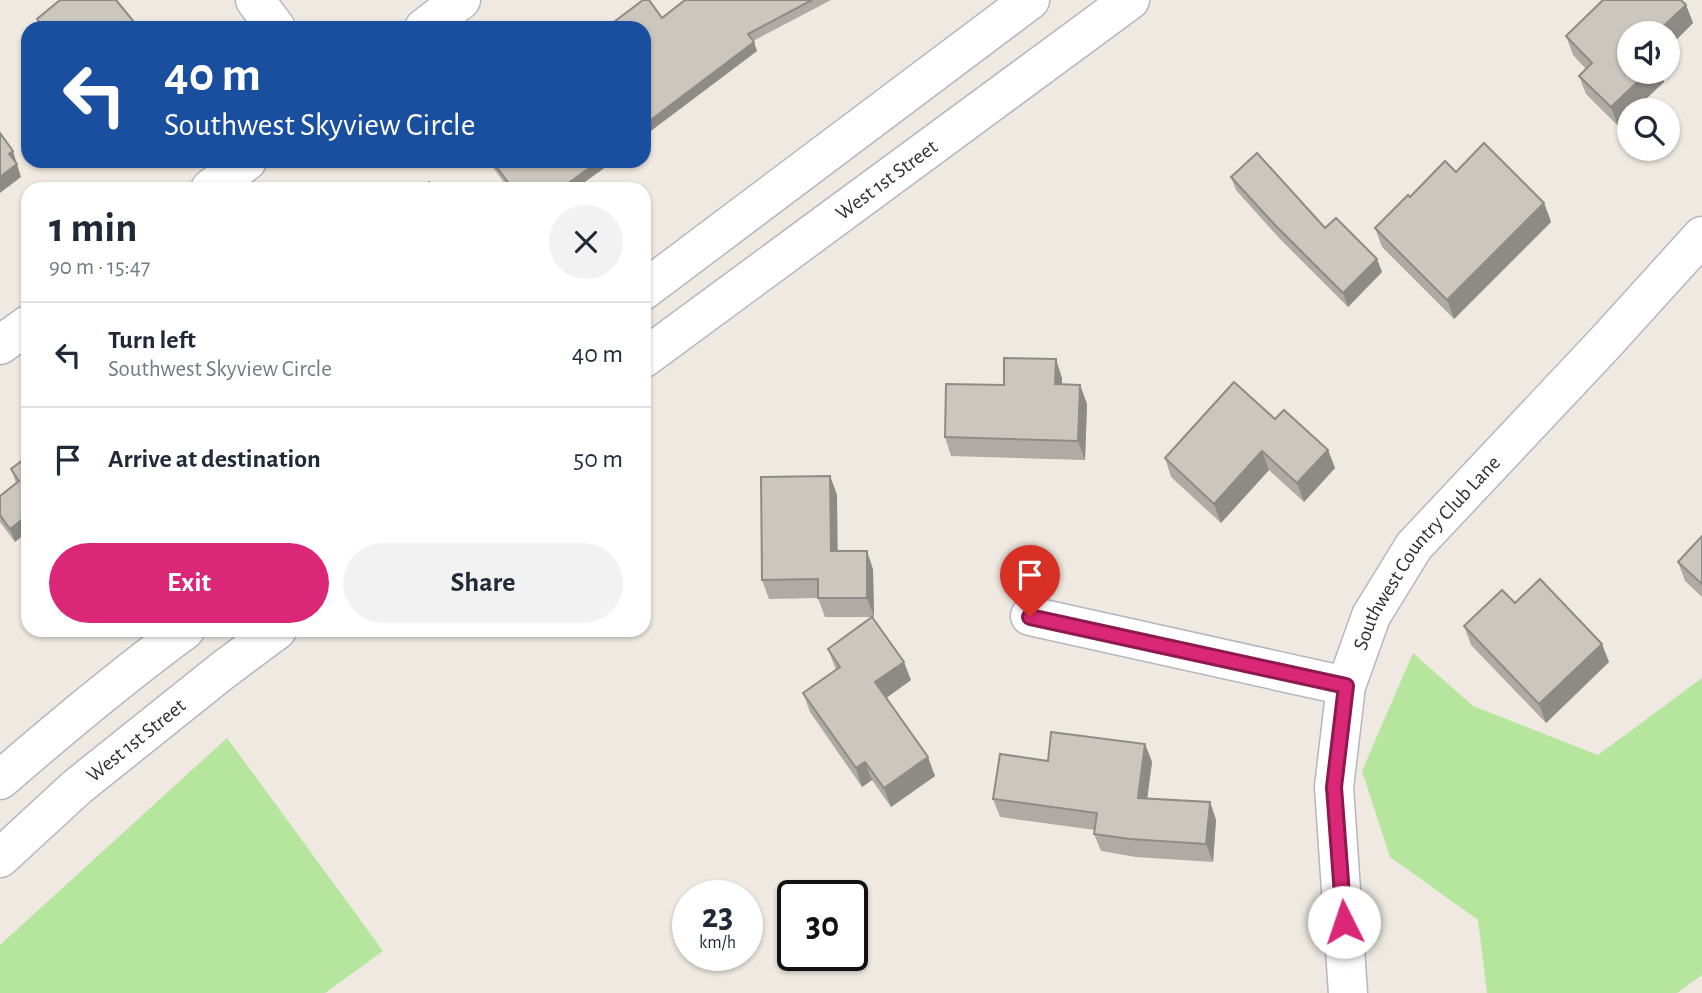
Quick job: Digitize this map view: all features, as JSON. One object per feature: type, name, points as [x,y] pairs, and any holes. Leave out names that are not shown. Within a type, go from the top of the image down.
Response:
[{"type":"main road","points":[[255,0],[271,21]]},
{"type":"main road","points":[[433,21],[461,0]]},
{"type":"main road","points":[[651,285],[1030,0]]},
{"type":"main road","name":"West 1st Street","points":[[651,353],[1130,0]]},
{"type":"main road","points":[[219,182],[238,168]]},
{"type":"main road","name":"Southwest Country Club Lane","points":[[1348,993],[1334,787],[1346,686],[1371,616],[1414,546],[1702,236]]},
{"type":"main road","points":[[0,345],[21,329]]},
{"type":"main road","points":[[1030,617],[1346,686]]},
{"type":"main road","points":[[0,780],[54,733],[176,637]]},
{"type":"main road","name":"West 1st Street","points":[[0,858],[77,787],[222,670],[267,637]]},
{"type":"green space","points":[[1413,653],[1473,706],[1598,755],[1702,678],[1702,975],[1677,993],[1487,993],[1478,920],[1390,857],[1362,771]]},
{"type":"green space","points":[[227,738],[383,951],[325,993],[0,993],[0,945]]},
{"type":"building","points":[[60,0],[116,0],[133,21],[39,21],[37,19]]},
{"type":"building","points":[[643,0],[649,0],[662,18],[685,0],[812,0],[748,34],[754,42],[651,120],[651,21],[615,21]]},
{"type":"building","points":[[1603,0],[1681,0],[1686,5],[1669,21],[1617,21],[1617,84],[1635,84],[1621,98],[1617,98],[1611,107],[1579,76],[1592,63],[1566,36]]},
{"type":"building","points":[[0,133],[13,151],[9,154],[17,164],[0,177]]},
{"type":"building","points":[[1484,143],[1544,203],[1447,300],[1375,228],[1445,161],[1456,172]]},
{"type":"building","points":[[1257,153],[1325,228],[1336,218],[1377,259],[1343,293],[1231,177]]},
{"type":"building","points":[[497,168],[589,168],[570,182],[508,182]]},
{"type":"building","points":[[1004,358],[1056,359],[1055,384],[1080,385],[1078,441],[945,437],[946,384],[1004,385]]},
{"type":"building","points":[[1234,382],[1275,419],[1284,410],[1328,450],[1297,483],[1262,451],[1214,504],[1165,458]]},
{"type":"building","points":[[21,461],[21,520],[10,529],[0,515],[0,496],[19,481],[11,469]]},
{"type":"building","points":[[830,476],[831,551],[867,551],[867,598],[818,598],[818,579],[762,580],[761,477]]},
{"type":"building","points":[[1702,536],[1702,584],[1678,562]]},
{"type":"building","points":[[1540,579],[1602,644],[1539,704],[1464,626],[1502,590],[1515,603]]},
{"type":"building","points":[[872,617],[904,662],[875,682],[928,757],[884,788],[865,762],[856,768],[803,693],[840,667],[828,649]]},
{"type":"building","points":[[1051,732],[1145,744],[1138,798],[1210,802],[1206,844],[1094,834],[1097,813],[993,799],[1000,754],[1048,761]]},
{"type":"route","points":[[1030,617],[1346,686],[1334,787],[1344,922]]}]
